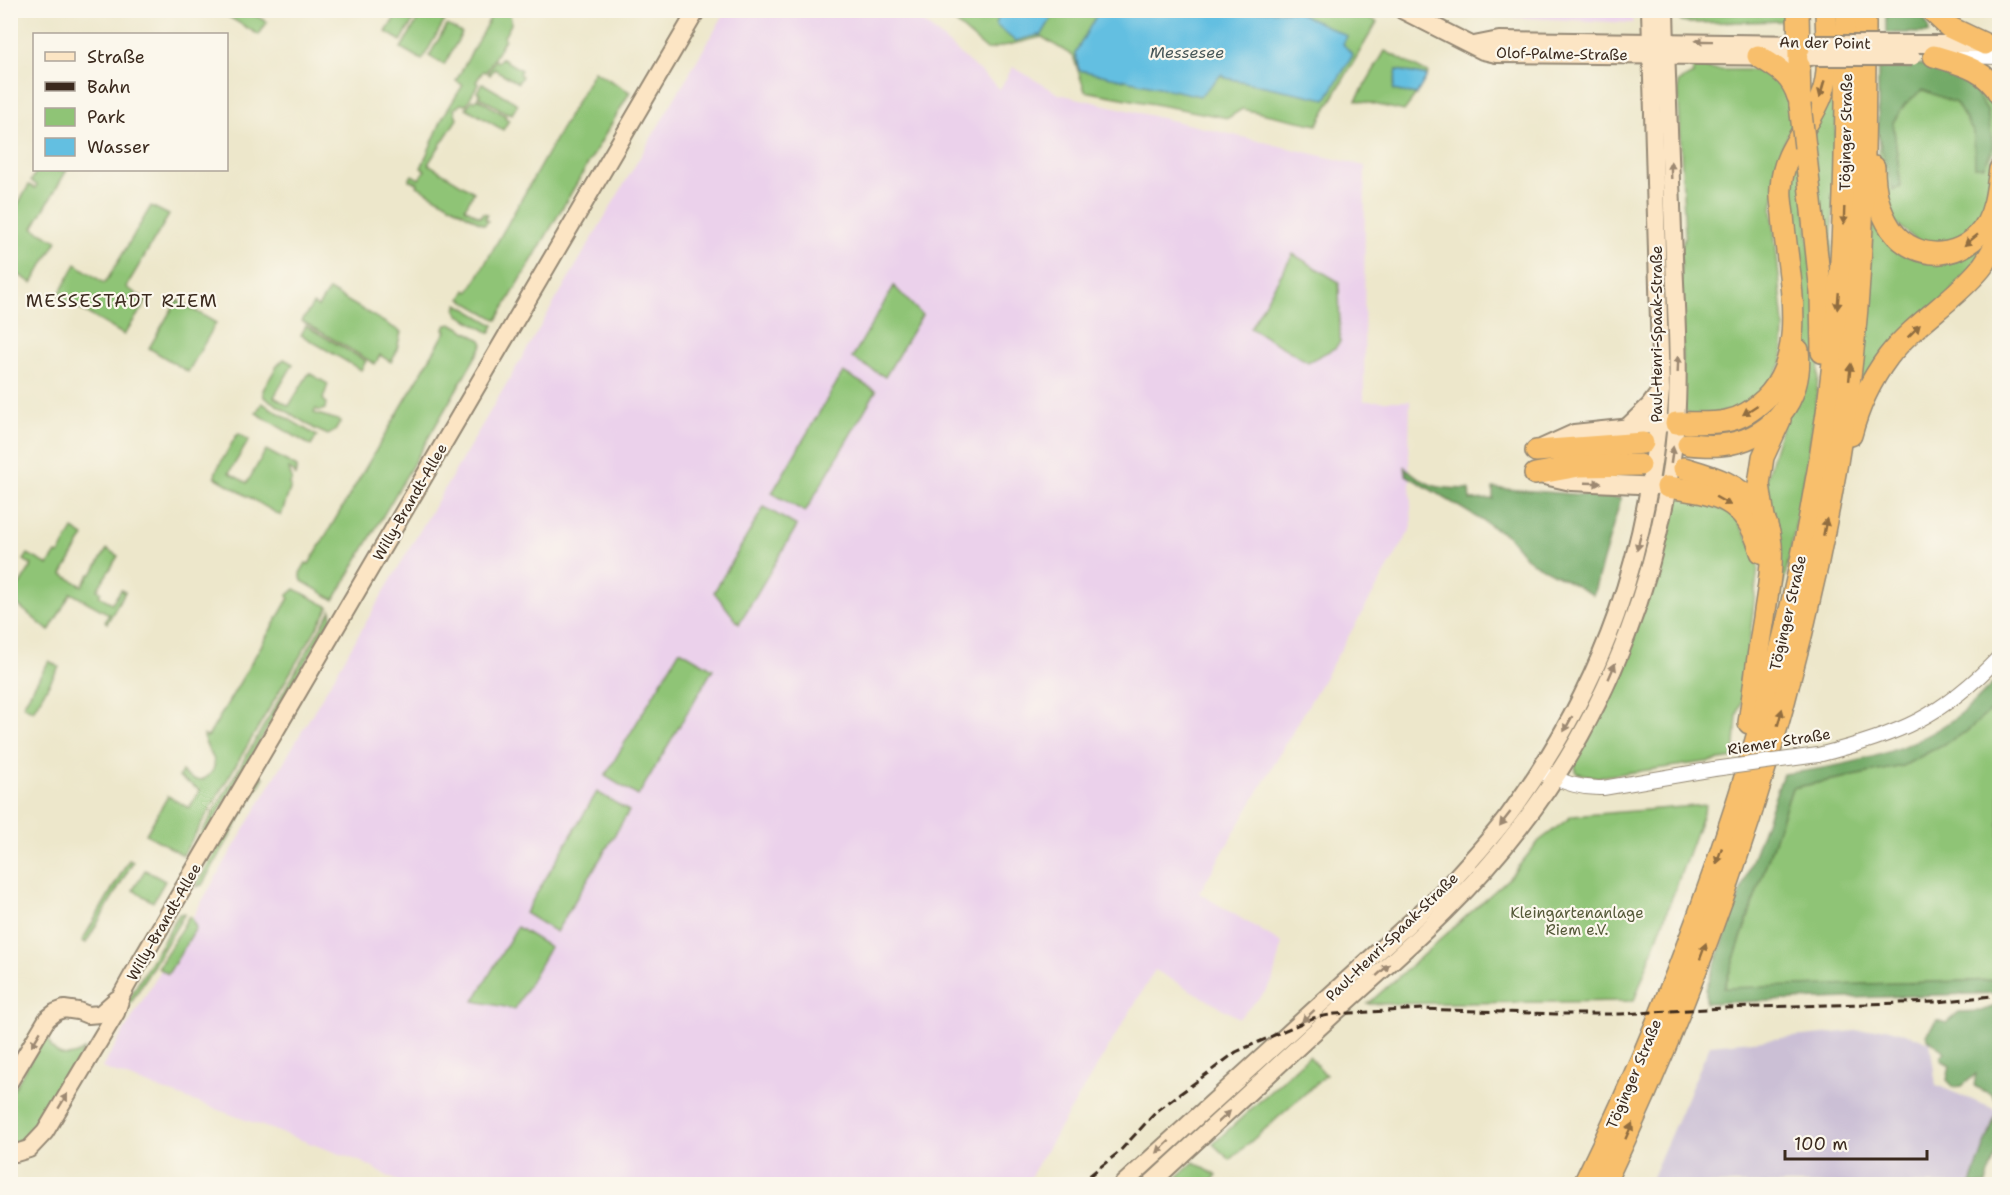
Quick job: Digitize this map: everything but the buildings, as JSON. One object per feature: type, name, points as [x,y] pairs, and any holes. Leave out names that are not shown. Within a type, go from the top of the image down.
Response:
[{"type":"highway","points":[[1798,10],[1807,50],[1800,105]]},
{"type":"highway","points":[[1737,801],[1768,591],[1771,545],[1759,484],[1763,457],[1792,397],[1799,372],[1780,188],[1784,167],[1792,147],[1822,93],[1826,75],[1826,10]]},
{"type":"highway","name":"Töginger Straße","points":[[1584,1185],[1620,1109],[1690,934],[1737,801],[1791,607],[1811,510],[1827,412],[1844,242],[1847,10]]},
{"type":"highway","name":"Töginger Straße","points":[[1604,1185],[1676,1021],[1743,842],[1796,660],[1818,567],[1846,405],[1854,334],[1861,243],[1865,10]]},
{"type":"highway","points":[[1931,10],[1949,27],[1995,48]]},
{"type":"highway","points":[[1758,56],[1784,72],[1792,81],[1800,105],[1821,293],[1822,380],[1827,412]]},
{"type":"highway","points":[[1934,56],[1979,72],[1990,80],[2000,95]]},
{"type":"highway","points":[[1865,113],[1873,137],[1874,175],[1883,214],[1896,235],[1920,251],[1934,254],[1948,252],[1967,245],[1978,235],[1988,221],[1994,204],[2000,169]]},
{"type":"highway","points":[[1832,493],[1867,392],[1889,356],[1919,325],[1972,278],[1991,253],[2000,236]]},
{"type":"highway","points":[[1667,423],[1728,421],[1747,414],[1757,406],[1771,393],[1786,366],[1790,352],[1793,314]]},
{"type":"highway","points":[[1688,444],[1720,446],[1749,439],[1770,427],[1783,413]]},
{"type":"highway","points":[[1536,451],[1643,443]]},
{"type":"highway","points":[[1535,474],[1579,466],[1640,465]]},
{"type":"highway","points":[[1684,468],[1716,477],[1731,485],[1757,507],[1764,518]]},
{"type":"highway","points":[[1659,486],[1704,492],[1724,500],[1742,513],[1755,531],[1763,559],[1768,591]]},
{"type":"main road","name":"Willy-Brandt-Allee","points":[[12,1153],[29,1149],[45,1132],[116,1013],[122,994],[697,10]]},
{"type":"main road","name":"Olof-Palme-Straße","points":[[1402,10],[1474,45],[1499,40],[1658,48]]},
{"type":"main road","points":[[1650,10],[1658,48]]},
{"type":"main road","points":[[1658,48],[1665,10]]},
{"type":"main road","name":"An der Point","points":[[1658,48],[1758,56],[1807,50]]},
{"type":"main road","name":"An der Point","points":[[1658,48],[1807,50],[1995,48]]},
{"type":"main road","name":"Paul-Henri-Spaak-Straße","points":[[1123,1185],[1437,898],[1547,775],[1592,713],[1618,657],[1644,583],[1678,357],[1676,294],[1658,48]]},
{"type":"main road","name":"Paul-Henri-Spaak-Straße","points":[[1658,48],[1658,294],[1661,390],[1667,423]]},
{"type":"main road","name":"An der Point","points":[[1912,50],[1934,56]]},
{"type":"main road","points":[[1658,294],[1676,294]]},
{"type":"main road","points":[[1627,427],[1649,406],[1661,390]]},
{"type":"main road","points":[[1536,451],[1574,433],[1667,423]]},
{"type":"main road","points":[[1535,474],[1571,482],[1659,486]]},
{"type":"main road","name":"Paul-Henri-Spaak-Straße","points":[[1150,1185],[1448,910],[1521,826],[1547,775]]},
{"type":"main road","name":"Willy-Brandt-Allee","points":[[87,1016],[105,1011],[122,994]]},
{"type":"main road","points":[[10,1081],[47,1019],[56,1012],[78,1011],[87,1016],[97,1045]]},
{"type":"street","name":"An der Point","points":[[1934,56],[1995,48]]},
{"type":"street","name":"Riemer Straße","points":[[1547,775],[1586,789],[1603,788],[1714,769],[1818,755],[1856,746],[1913,725],[1939,710],[2000,656]]},
{"type":"shaded area","points":[[726,11],[911,11],[1000,89],[1013,67],[1059,94],[1365,166],[1364,401],[1410,401],[1409,456],[1412,527],[1199,893],[1282,943],[1272,982],[1239,1018],[1155,970],[1026,1184],[402,1184],[362,1162],[102,1068],[192,918]]},
{"type":"shaded area","points":[[1456,11],[1633,11],[1633,23],[1465,15]]},
{"type":"shaded area","points":[[1887,1028],[1930,1042],[1936,1085],[1999,1111],[1977,1184],[1649,1184],[1710,1045]]},
{"type":"green space","name":"Messesee","points":[[1353,10],[1377,22],[1317,125],[1242,109],[1228,118],[1085,91],[1073,56],[1042,37],[987,50],[942,11]]},
{"type":"green space","points":[[219,11],[248,11],[267,22],[259,35]]},
{"type":"green space","points":[[399,11],[419,11],[401,41],[386,32]]},
{"type":"green space","points":[[423,11],[429,11],[445,20],[422,60],[401,48]]},
{"type":"green space","points":[[494,11],[510,13],[511,24],[505,39],[486,72],[483,71],[476,82],[478,84],[466,105],[461,104],[454,109],[457,119],[428,164],[474,192],[465,208],[480,217],[483,213],[487,214],[485,219],[488,221],[484,225],[417,186],[418,183],[409,180],[412,175],[419,179],[425,170],[421,168],[443,117],[463,85],[456,81]]},
{"type":"green space","points":[[1671,11],[1787,11],[1787,21],[1687,23],[1682,22]]},
{"type":"green space","points":[[1886,11],[1918,11],[1928,25],[1929,33],[1886,33]]},
{"type":"green space","points":[[447,25],[462,33],[444,65],[429,56]]},
{"type":"green space","points":[[1385,51],[1428,73],[1427,76],[1397,70],[1393,90],[1416,95],[1404,111],[1356,100]]},
{"type":"green space","points":[[501,58],[521,70],[519,74],[522,76],[518,83],[494,69],[490,75],[488,73],[495,60],[498,62]]},
{"type":"green space","points":[[1912,65],[1936,65],[1971,85],[1987,111],[1993,147],[1984,166],[1975,166],[1974,133],[1956,103],[1923,90],[1905,104],[1893,122],[1901,187],[1893,190],[1878,135],[1878,68],[1912,68]]},
{"type":"green space","points":[[1936,65],[1991,88],[1999,111],[1996,150],[1991,158],[1994,171],[1987,209],[1957,244],[1922,245],[1891,219],[1880,170],[1878,135],[1894,190],[1901,186],[1893,122],[1905,104],[1923,89],[1956,103],[1974,133],[1975,166],[1993,147]]},
{"type":"green space","points":[[1694,66],[1714,70],[1763,70],[1788,86],[1793,124],[1782,148],[1772,209],[1784,324],[1783,360],[1770,387],[1743,409],[1692,417],[1682,408],[1681,247],[1685,235],[1678,82],[1693,74]]},
{"type":"green space","points":[[1838,67],[1832,239],[1828,312],[1812,123]]},
{"type":"green space","points":[[594,71],[630,92],[497,320],[461,299],[466,290],[469,292]]},
{"type":"green space","points":[[482,83],[518,104],[512,114],[478,96],[480,94],[477,92]]},
{"type":"green space","points":[[477,98],[506,116],[505,118],[509,120],[503,130],[466,108],[472,100],[475,101]]},
{"type":"green space","points":[[1799,151],[1819,331],[1819,363],[1816,405],[1802,494],[1762,672],[1766,478],[1804,353],[1785,193]]},
{"type":"green space","points":[[36,171],[66,171],[33,228],[57,241],[32,283],[11,270],[11,216],[29,185],[35,188],[37,185],[31,181]]},
{"type":"green space","points":[[1873,205],[1920,258],[1991,228],[1981,257],[1858,400],[1869,289]]},
{"type":"green space","points":[[151,206],[169,215],[126,287],[147,301],[124,335],[58,296],[76,264],[104,283]]},
{"type":"green space","points":[[1293,254],[1339,282],[1340,342],[1335,348],[1308,362],[1250,328]]},
{"type":"green space","points":[[894,286],[922,315],[885,377],[852,358]]},
{"type":"green space","points":[[329,290],[401,332],[396,353],[391,362],[380,355],[375,364],[302,321],[313,304],[318,307]]},
{"type":"green space","points":[[177,300],[216,323],[188,372],[149,348]]},
{"type":"green space","points":[[458,304],[494,325],[490,333],[459,315],[456,309]]},
{"type":"green space","points":[[453,324],[481,340],[483,344],[334,600],[302,581],[300,573],[306,563],[309,564],[446,331],[444,329],[447,325]]},
{"type":"green space","points":[[306,326],[366,361],[361,370],[301,335]]},
{"type":"green space","points":[[284,359],[293,364],[274,397],[289,406],[309,373],[328,384],[323,399],[326,403],[325,409],[320,411],[316,409],[314,413],[341,421],[335,431],[328,435],[315,429],[264,397],[263,390],[277,366]]},
{"type":"green space","points":[[843,372],[876,391],[805,512],[772,493]]},
{"type":"green space","points":[[262,403],[317,436],[311,446],[256,413]]},
{"type":"green space","points":[[239,434],[249,440],[229,473],[247,483],[266,450],[297,467],[295,476],[294,472],[289,469],[292,480],[289,485],[291,486],[281,516],[215,477],[216,471]]},
{"type":"green space","points":[[1405,467],[1421,480],[1434,486],[1469,489],[1470,500],[1493,499],[1493,488],[1621,498],[1593,595],[1528,560],[1508,536],[1406,475]]},
{"type":"green space","points":[[1680,496],[1733,513],[1756,552],[1758,567],[1743,697],[1737,716],[1734,758],[1597,777],[1577,773],[1574,763],[1578,749],[1671,500]]},
{"type":"green space","points":[[764,507],[797,526],[739,624],[714,592]]},
{"type":"green space","points":[[73,529],[84,536],[62,574],[82,586],[107,549],[118,556],[97,590],[101,592],[99,596],[112,603],[121,590],[125,592],[107,623],[105,621],[109,614],[71,593],[49,631],[11,599],[32,565],[24,560],[28,554],[48,565],[56,553],[59,554]]},
{"type":"green space","points":[[295,589],[329,607],[183,855],[146,834],[168,796],[189,808],[200,790],[179,777],[182,771],[195,780],[200,780],[208,777],[213,769],[214,759],[206,745],[204,735],[208,737],[289,598],[287,596]]},
{"type":"green space","points":[[331,610],[332,618],[196,851],[188,856]]},
{"type":"green space","points":[[680,650],[713,669],[638,796],[605,776]]},
{"type":"green space","points":[[49,661],[59,667],[33,711],[23,705]]},
{"type":"green space","points":[[1999,677],[1999,703],[1966,732],[1903,766],[1792,788],[1724,988],[1999,980],[1999,993],[1706,1003],[1706,989],[1783,774],[1854,762],[1900,748],[1943,726],[1963,712]]},
{"type":"green space","points":[[1999,703],[1999,980],[1724,989],[1792,788],[1903,766],[1966,732]]},
{"type":"green space","points":[[259,777],[264,777],[202,885],[195,887]]},
{"type":"green space","points":[[597,792],[629,811],[556,932],[525,913]]},
{"type":"green space","name":"Kleingartenanlage Riem e.V.","points":[[1706,805],[1634,1001],[1368,1004],[1509,878],[1539,841],[1572,816]]},
{"type":"green space","points":[[129,860],[133,862],[86,943],[82,941]]},
{"type":"green space","points":[[145,870],[165,881],[153,902],[133,890]]},
{"type":"green space","points":[[185,913],[108,1041],[105,1039],[179,914]]},
{"type":"green space","points":[[189,916],[196,928],[168,974],[158,968]]},
{"type":"green space","points":[[517,927],[550,947],[515,1009],[474,1001]]},
{"type":"green space","points":[[2000,1006],[1999,1144],[1986,1184],[1971,1184],[1999,1105],[1991,1094],[1974,1086],[1976,1074],[1962,1086],[1953,1087],[1947,1081],[1950,1065],[1941,1060],[1945,1052],[1929,1040],[1926,1034],[1937,1020],[1946,1023],[1959,1012],[1981,1011]]},
{"type":"green space","points":[[49,1028],[50,1044],[58,1054],[70,1056],[85,1049],[33,1137],[22,1142],[11,1142],[11,1094]]},
{"type":"green space","points":[[1309,1056],[1326,1075],[1230,1160],[1213,1144]]},
{"type":"green space","points":[[1194,1162],[1217,1176],[1207,1184],[1170,1184]]},
{"type":"water","points":[[1000,10],[1056,11],[1041,36],[1015,41],[996,25]]},
{"type":"water","name":"Messesee","points":[[1099,11],[1295,11],[1347,36],[1343,44],[1353,55],[1326,99],[1226,78],[1222,74],[1200,96],[1079,70],[1075,53]]},
{"type":"water","points":[[1397,70],[1427,76],[1416,95],[1393,90]]},
{"type":"railway","points":[[1079,1184],[1118,1153],[1157,1111],[1236,1052],[1313,1018],[1335,1014],[1424,1009],[1620,1014],[1723,1008],[1938,1002],[2000,995]]},
{"type":"district","name":"MESSESTADT RIEM","points":[[122,301]]}]
